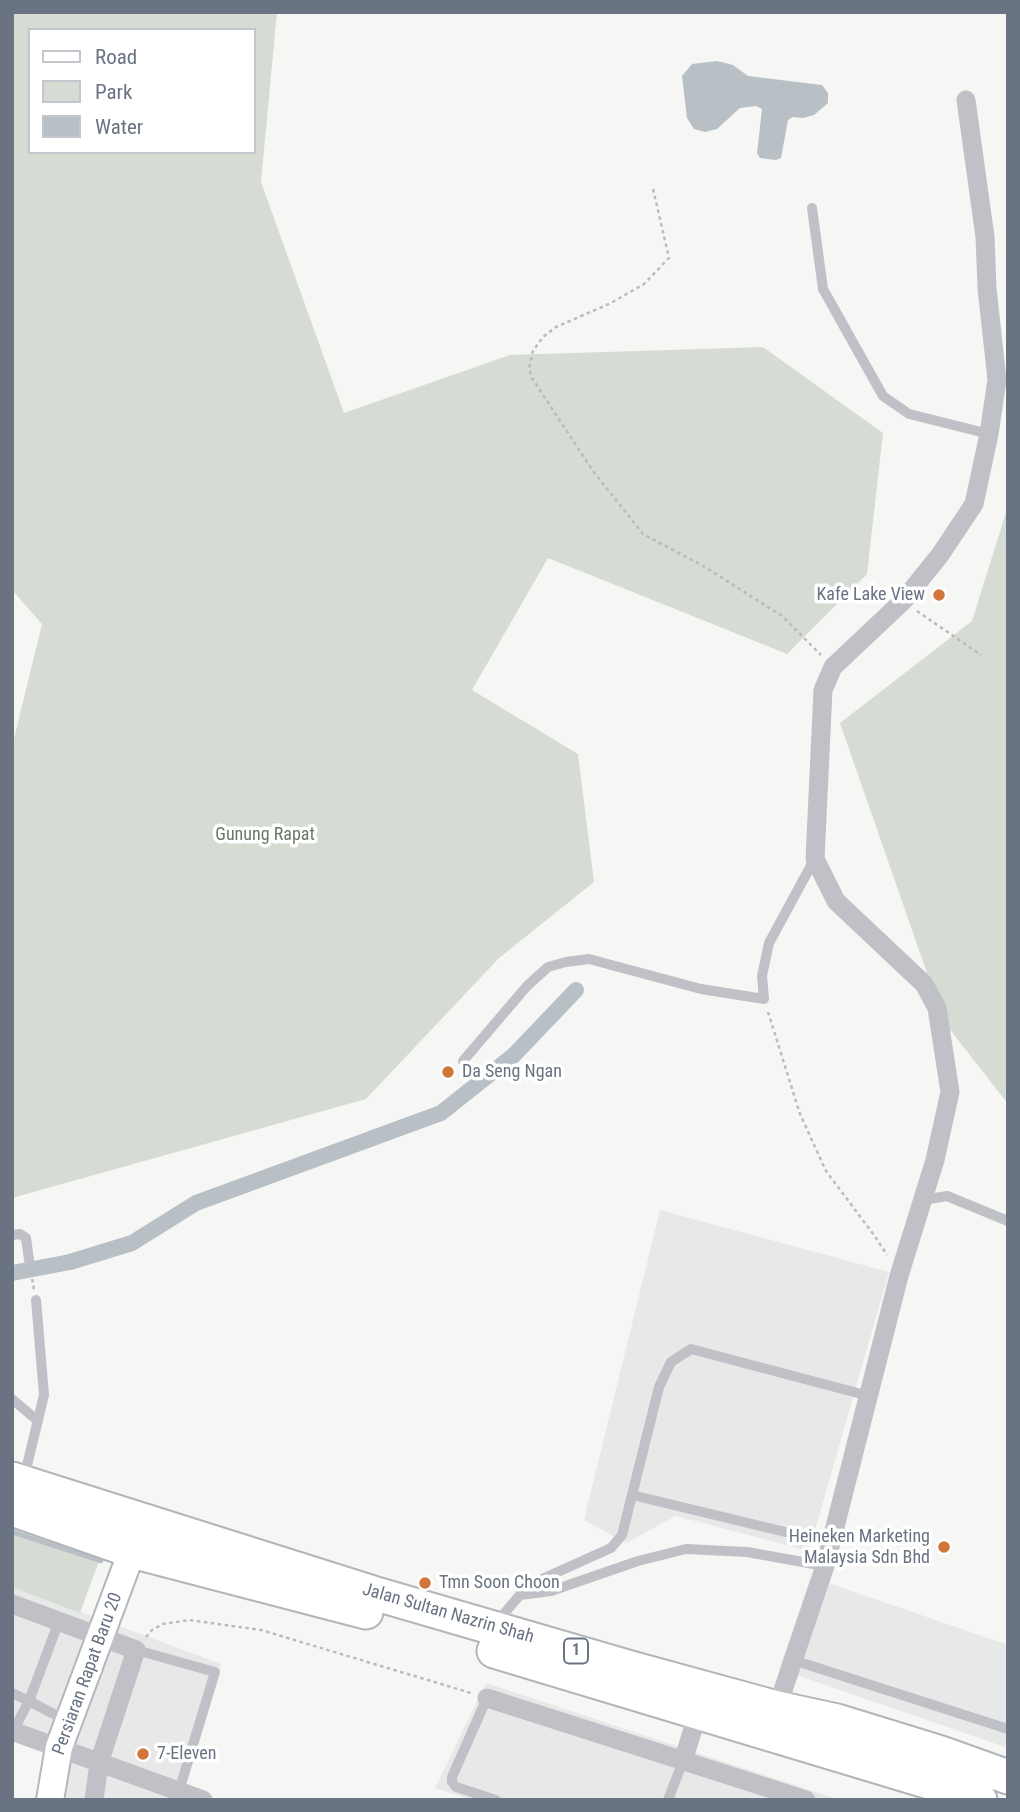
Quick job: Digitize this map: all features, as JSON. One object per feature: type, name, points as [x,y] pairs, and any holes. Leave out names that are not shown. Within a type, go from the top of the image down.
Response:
[{"type":"highway","name":"Jalan Sultan Nazrin Shah","points":[[16,1490],[81,1501],[373,1593],[778,1708],[837,1721],[1008,1777]]},
{"type":"highway","name":"Jalan Sultan Nazrin Shah","points":[[16,1490],[132,1551],[369,1613],[939,1785],[980,1800]]},
{"type":"highway","points":[[81,1501],[111,1523],[132,1551],[142,1543],[158,1539],[203,1538]]},
{"type":"street","points":[[778,1708],[824,1566],[899,1276],[935,1160],[950,1092],[937,1008],[924,984],[836,901],[815,859],[823,690],[833,667],[903,601],[940,555],[974,504],[989,434],[997,380],[987,288],[985,237],[966,100]]},
{"type":"street","name":"Persiaran Rapat Baru 20","points":[[50,1800],[59,1747],[132,1551]]},
{"type":"street","points":[[12,1604],[136,1650],[99,1763],[94,1800]]},
{"type":"street","points":[[487,1698],[806,1800]]},
{"type":"street","points":[[683,1760],[698,1713]]},
{"type":"street","points":[[12,1731],[173,1793],[203,1800]]},
{"type":"lane","points":[[812,208],[823,289],[883,396],[909,414],[989,434]]},
{"type":"lane","points":[[463,1061],[527,986],[548,967],[566,962],[589,959],[701,989],[764,999],[762,976],[769,943],[815,859]]},
{"type":"lane","points":[[923,1200],[947,1196],[1008,1221]]},
{"type":"lane","points":[[12,1235],[23,1235],[29,1260]]},
{"type":"lane","points":[[16,1490],[44,1395],[36,1300]]},
{"type":"lane","points":[[492,1627],[520,1595],[542,1579],[611,1548],[622,1535],[659,1387],[671,1362],[691,1349],[869,1396]]},
{"type":"lane","points":[[12,1399],[38,1421]]},
{"type":"lane","points":[[632,1495],[802,1536]]},
{"type":"lane","points":[[520,1595],[551,1591],[638,1560],[686,1549],[747,1552],[824,1566]]},
{"type":"lane","points":[[12,1731],[29,1701],[59,1621]]},
{"type":"lane","points":[[136,1650],[215,1672],[173,1793]]},
{"type":"lane","points":[[792,1660],[1008,1729]]},
{"type":"lane","points":[[12,1693],[69,1722]]},
{"type":"lane","points":[[487,1698],[452,1782],[456,1787],[496,1800]]},
{"type":"lane","points":[[668,1800],[683,1760]]},
{"type":"path","points":[[653,188],[669,258],[644,284],[611,303],[556,327],[543,337],[533,351],[529,368],[532,378],[593,471],[643,534],[705,567],[782,616],[833,667]]},
{"type":"path","points":[[903,601],[981,655]]},
{"type":"path","points":[[764,999],[800,1114],[826,1171],[874,1235],[899,1276]]},
{"type":"path","points":[[29,1260],[36,1300]]},
{"type":"path","points":[[136,1650],[152,1630],[163,1624],[190,1620],[261,1630],[487,1698]]},
{"type":"shaded area","points":[[660,1210],[889,1272],[809,1551],[676,1516],[626,1543],[584,1520]]},
{"type":"shaded area","points":[[811,1577],[1008,1645],[1008,1748],[779,1669]]},
{"type":"shaded area","points":[[12,1586],[221,1664],[171,1800],[52,1800],[61,1751],[12,1731]]},
{"type":"shaded area","points":[[486,1683],[840,1800],[472,1800],[435,1788]]},
{"type":"green space","name":"Gunung Rapat","points":[[12,12],[277,12],[261,182],[344,413],[510,355],[763,347],[883,433],[867,574],[787,654],[548,558],[472,690],[578,754],[594,882],[499,958],[366,1099],[12,1198],[12,747],[42,624],[12,590]]},
{"type":"green space","points":[[1008,506],[1008,1104],[944,1022],[840,723],[972,621]]},
{"type":"green space","points":[[12,1516],[102,1553],[80,1613],[12,1587]]},
{"type":"water","points":[[717,61],[733,65],[748,76],[822,85],[828,93],[828,103],[814,115],[788,120],[781,158],[760,158],[757,153],[762,109],[756,106],[740,108],[717,129],[705,132],[694,129],[687,118],[682,76],[692,64]]},
{"type":"waterway","points":[[12,1273],[70,1262],[132,1243],[196,1203],[441,1113],[514,1055],[576,990]]},
{"type":"waterway","points":[[12,1532],[101,1561]]},
{"type":"place","name":"Kafe Lake View","points":[[939,595]]},
{"type":"place","name":"Da Seng Ngan","points":[[448,1072]]},
{"type":"place","name":"Heineken Marketing Malaysia Sdn Bhd","points":[[944,1547]]},
{"type":"place","name":"Tmn Soon Choon","points":[[425,1583]]},
{"type":"place","name":"7-Eleven","points":[[143,1754]]}]
